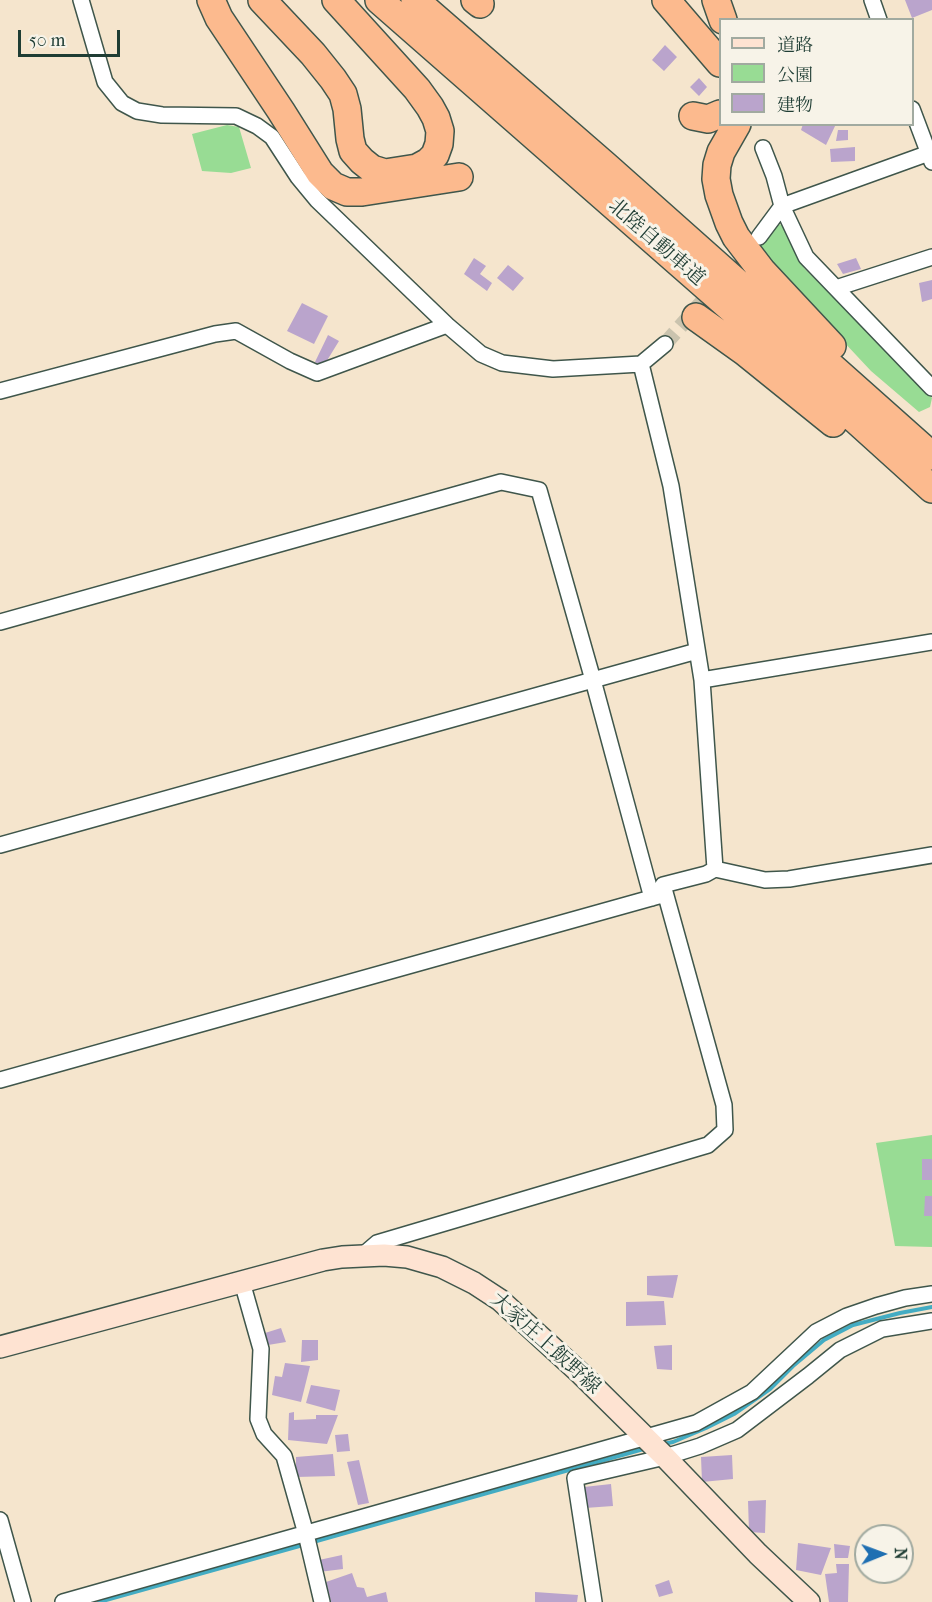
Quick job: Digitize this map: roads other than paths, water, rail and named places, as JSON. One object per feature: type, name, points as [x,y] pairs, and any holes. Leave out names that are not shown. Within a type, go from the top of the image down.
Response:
[{"type":"highway","points":[[212,0],[219,18],[320,173],[333,186],[347,192],[362,192],[432,182],[463,189]]},
{"type":"highway","points":[[262,0],[313,54],[343,94],[353,151],[362,161],[372,170],[385,173],[417,168],[435,155],[440,137],[436,118],[417,89],[336,0]]},
{"type":"highway","name":"北陸自動車道","points":[[378,0],[775,347],[932,489]]},
{"type":"highway","name":"北陸自動車道","points":[[415,0],[606,166],[932,456]]},
{"type":"highway","points":[[666,0],[719,62]]},
{"type":"highway","points":[[716,0],[722,18]]},
{"type":"highway","points":[[736,126],[717,165],[716,179],[723,209],[736,237],[762,271],[860,376],[932,446]]},
{"type":"highway","points":[[696,317],[786,384],[932,503]]},
{"type":"main road","name":"大家庄上飯野線","points":[[0,1347],[323,1260],[384,1254],[406,1257],[442,1267],[474,1283],[500,1300],[580,1373],[758,1554],[809,1602]]},
{"type":"street","points":[[81,0],[105,82],[122,103],[138,111],[162,115],[236,116],[257,126],[272,137],[298,177],[317,200],[447,325],[481,354],[502,363],[553,369],[640,364],[665,344]]},
{"type":"street","points":[[872,0],[878,18]]},
{"type":"street","points":[[759,237],[782,207],[930,158],[914,114]]},
{"type":"street","points":[[764,148],[782,207],[806,257],[932,388]]},
{"type":"street","points":[[836,288],[932,257]]},
{"type":"street","points":[[0,391],[215,334],[236,331],[317,373],[447,325]]},
{"type":"street","points":[[640,364],[671,486],[702,680],[715,869]]},
{"type":"street","points":[[0,622],[501,482],[539,490],[658,896],[724,1105],[725,1130],[708,1145],[377,1243],[363,1255]]},
{"type":"street","points":[[702,680],[932,642]]},
{"type":"street","points":[[0,845],[697,651]]},
{"type":"street","points":[[0,1080],[658,896],[663,885],[706,874],[715,869],[765,880],[789,879],[932,855]]},
{"type":"street","points":[[242,1282],[261,1349],[258,1419],[264,1434],[284,1456],[322,1602]]},
{"type":"street","points":[[575,1478],[655,1448],[752,1392],[816,1332],[847,1316],[905,1298],[932,1294]]},
{"type":"street","points":[[63,1602],[571,1458],[655,1448],[700,1446],[737,1430],[840,1350],[882,1329],[932,1321]]},
{"type":"street","points":[[571,1458],[594,1602]]},
{"type":"street","points":[[0,1520],[23,1602]]},
{"type":"waterway","points":[[663,1444],[673,1442],[734,1414],[770,1389],[824,1340],[853,1325],[932,1307]]},
{"type":"waterway","points":[[313,1542],[647,1448]]},
{"type":"waterway","points":[[99,1602],[303,1545]]},
{"type":"tunnel","points":[[665,344],[750,247]]}]
